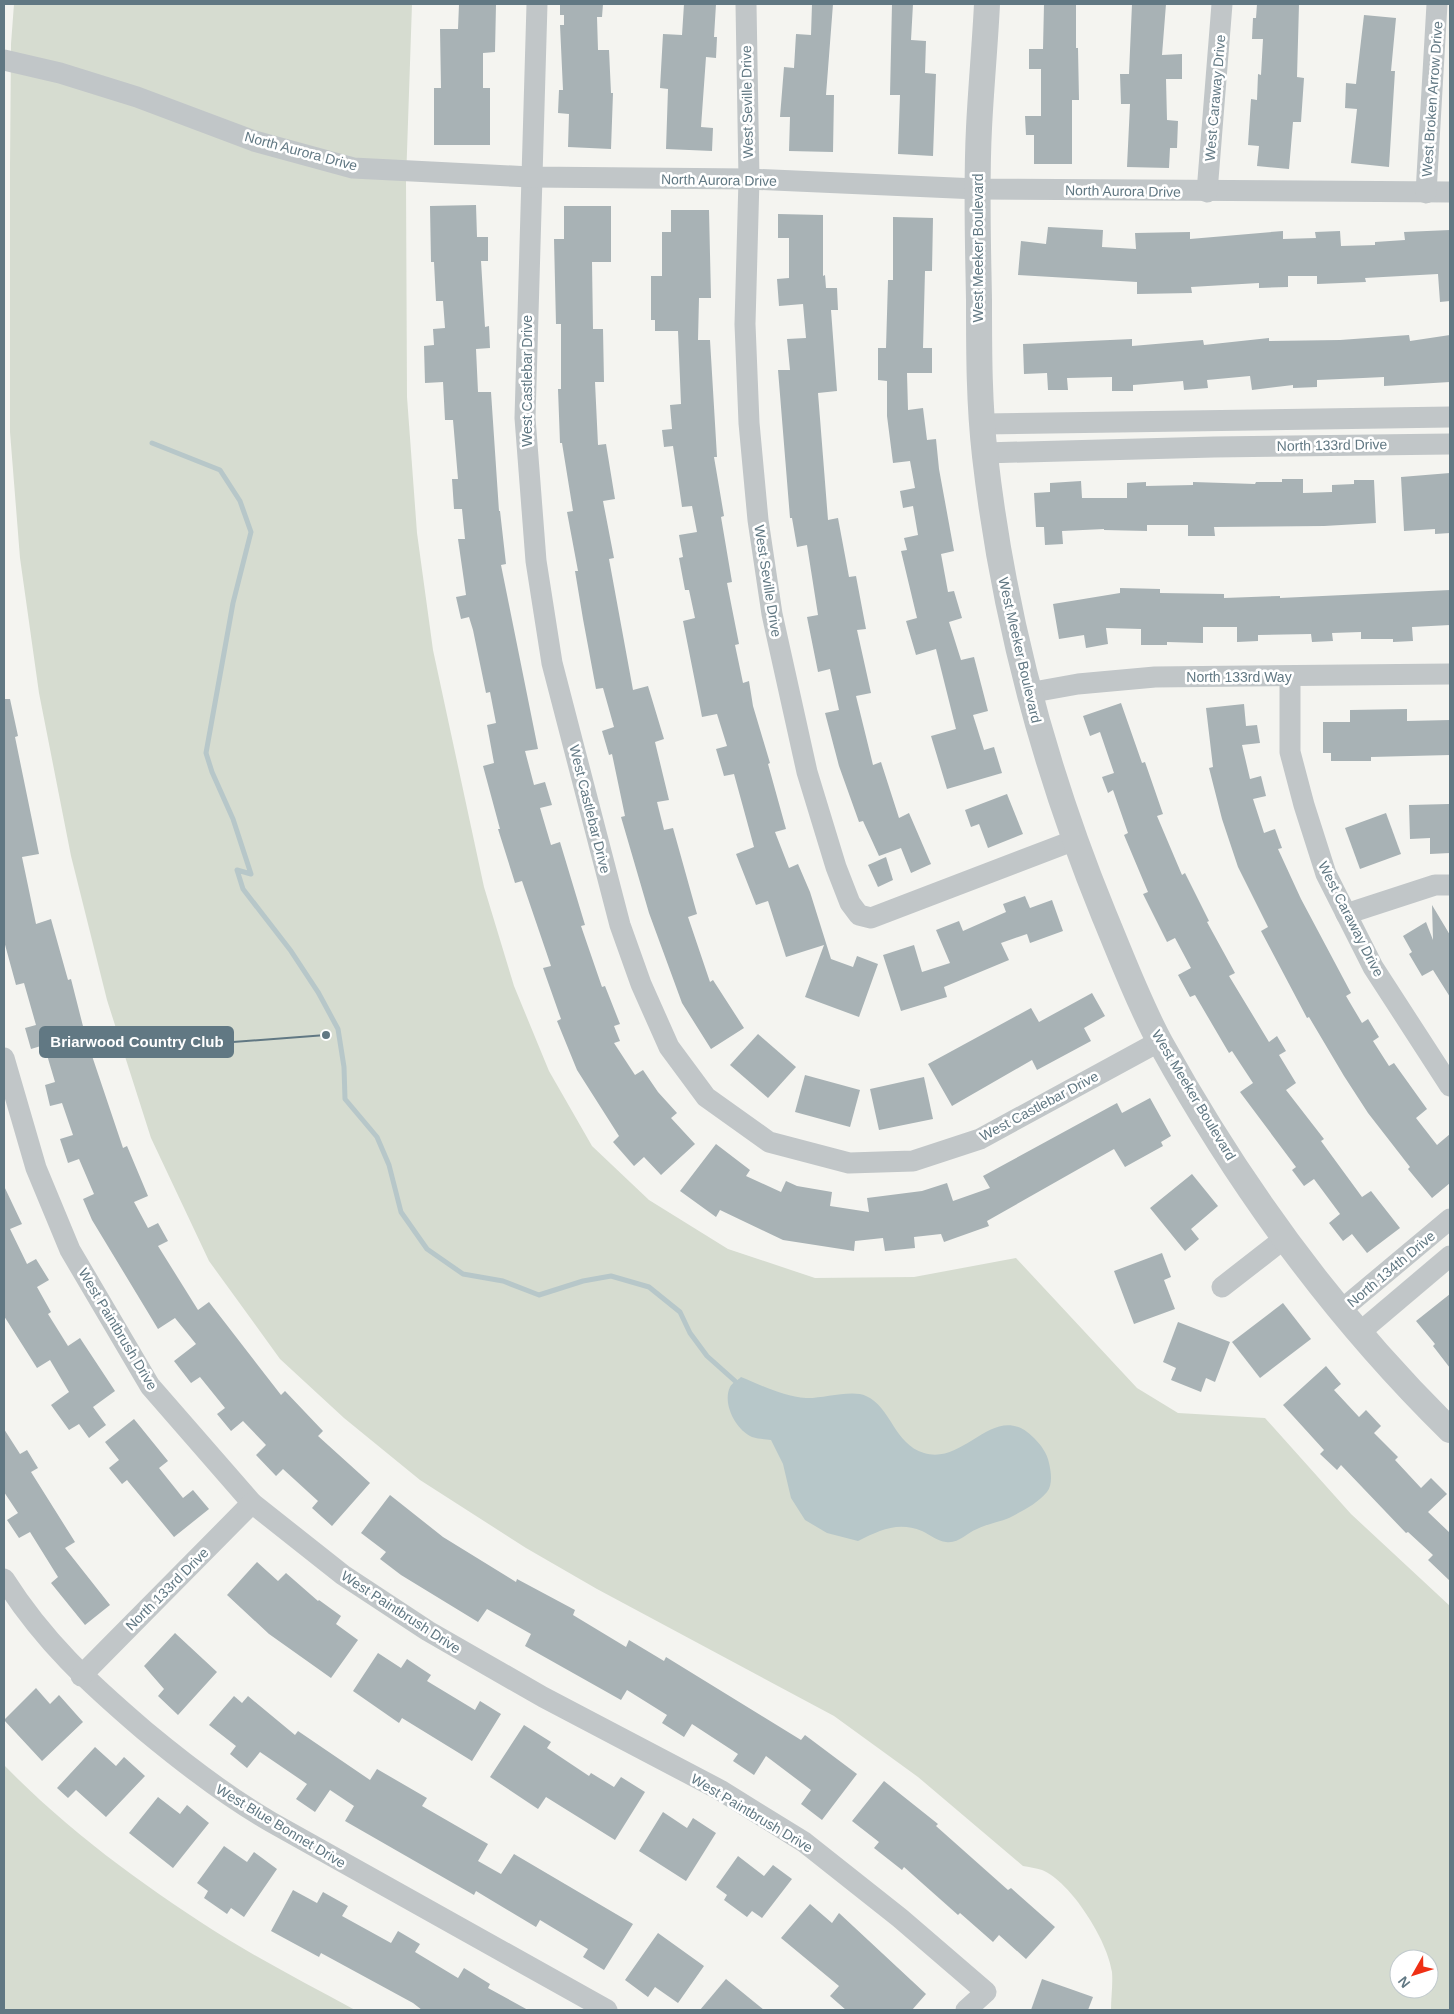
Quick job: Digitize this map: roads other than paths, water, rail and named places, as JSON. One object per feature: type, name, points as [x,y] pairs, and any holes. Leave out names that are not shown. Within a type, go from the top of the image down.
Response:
[{"type":"street","name":"West Castlebar Drive","points":[[537,4],[530,177],[525,418],[536,561],[552,663],[620,925],[641,984],[669,1047],[706,1097],[769,1142],[849,1163],[912,1160],[980,1139],[1160,1042]]},
{"type":"street","name":"West Seville Drive","points":[[746,4],[749,179],[745,324],[749,423],[758,520],[772,614],[807,772],[836,867],[850,903],[859,915],[871,918],[1075,840]]},
{"type":"street","name":"West Meeker Boulevard","points":[[987,4],[977,189],[979,363],[984,453],[1003,576],[1028,693],[1075,840],[1114,940],[1160,1042],[1243,1178],[1340,1311],[1402,1383],[1450,1430]]},
{"type":"street","name":"West Caraway Drive","points":[[1207,192],[1222,4]]},
{"type":"street","name":"West Broken Arrow Drive","points":[[1426,193],[1438,4]]},
{"type":"street","name":"North Aurora Drive","points":[[4,60],[60,73],[120,92],[254,141],[353,168],[530,177],[749,179],[977,189],[1207,192],[1450,192]]},
{"type":"street","name":"North 133rd Drive","points":[[983,424],[1450,418]]},
{"type":"street","points":[[1214,447],[1218,420]]},
{"type":"street","name":"North 133rd Drive","points":[[984,453],[1214,447],[1450,444]]},
{"type":"street","name":"North 133rd Way","points":[[1028,693],[1078,684],[1155,677],[1450,674]]},
{"type":"street","name":"West Caraway Drive","points":[[1290,676],[1290,752],[1326,874],[1373,967],[1450,1086]]},
{"type":"street","points":[[1346,914],[1435,885],[1450,885]]},
{"type":"street","name":"West Paintbrush Drive","points":[[4,1058],[36,1168],[70,1250],[150,1386],[252,1502],[343,1576],[428,1631],[543,1697],[720,1790],[804,1842],[900,1918],[986,1992],[966,2010]]},
{"type":"street","name":"North 134th Drive","points":[[1340,1311],[1447,1227]]},
{"type":"street","points":[[1222,1287],[1285,1238]]},
{"type":"street","name":"North 134th Drive","points":[[1359,1333],[1450,1256]]},
{"type":"street","name":"North 133rd Drive","points":[[81,1676],[252,1502]]},
{"type":"street","name":"West Blue Bonnet Drive","points":[[4,1579],[41,1631],[81,1676],[194,1772],[243,1806],[606,2010]]},
{"type":"waterway","points":[[152,443],[220,470],[240,501],[251,532],[233,603],[206,753],[212,772],[233,819],[251,874],[237,870],[243,889],[291,951],[318,992],[338,1029],[344,1067],[345,1099],[377,1137],[389,1165],[401,1212],[427,1249],[463,1274],[503,1281],[539,1295],[583,1281],[611,1276],[649,1287],[680,1312],[690,1333],[707,1356],[735,1381]]},
{"type":"place","name":"Briarwood Country Club","points":[[326,1035]]}]
